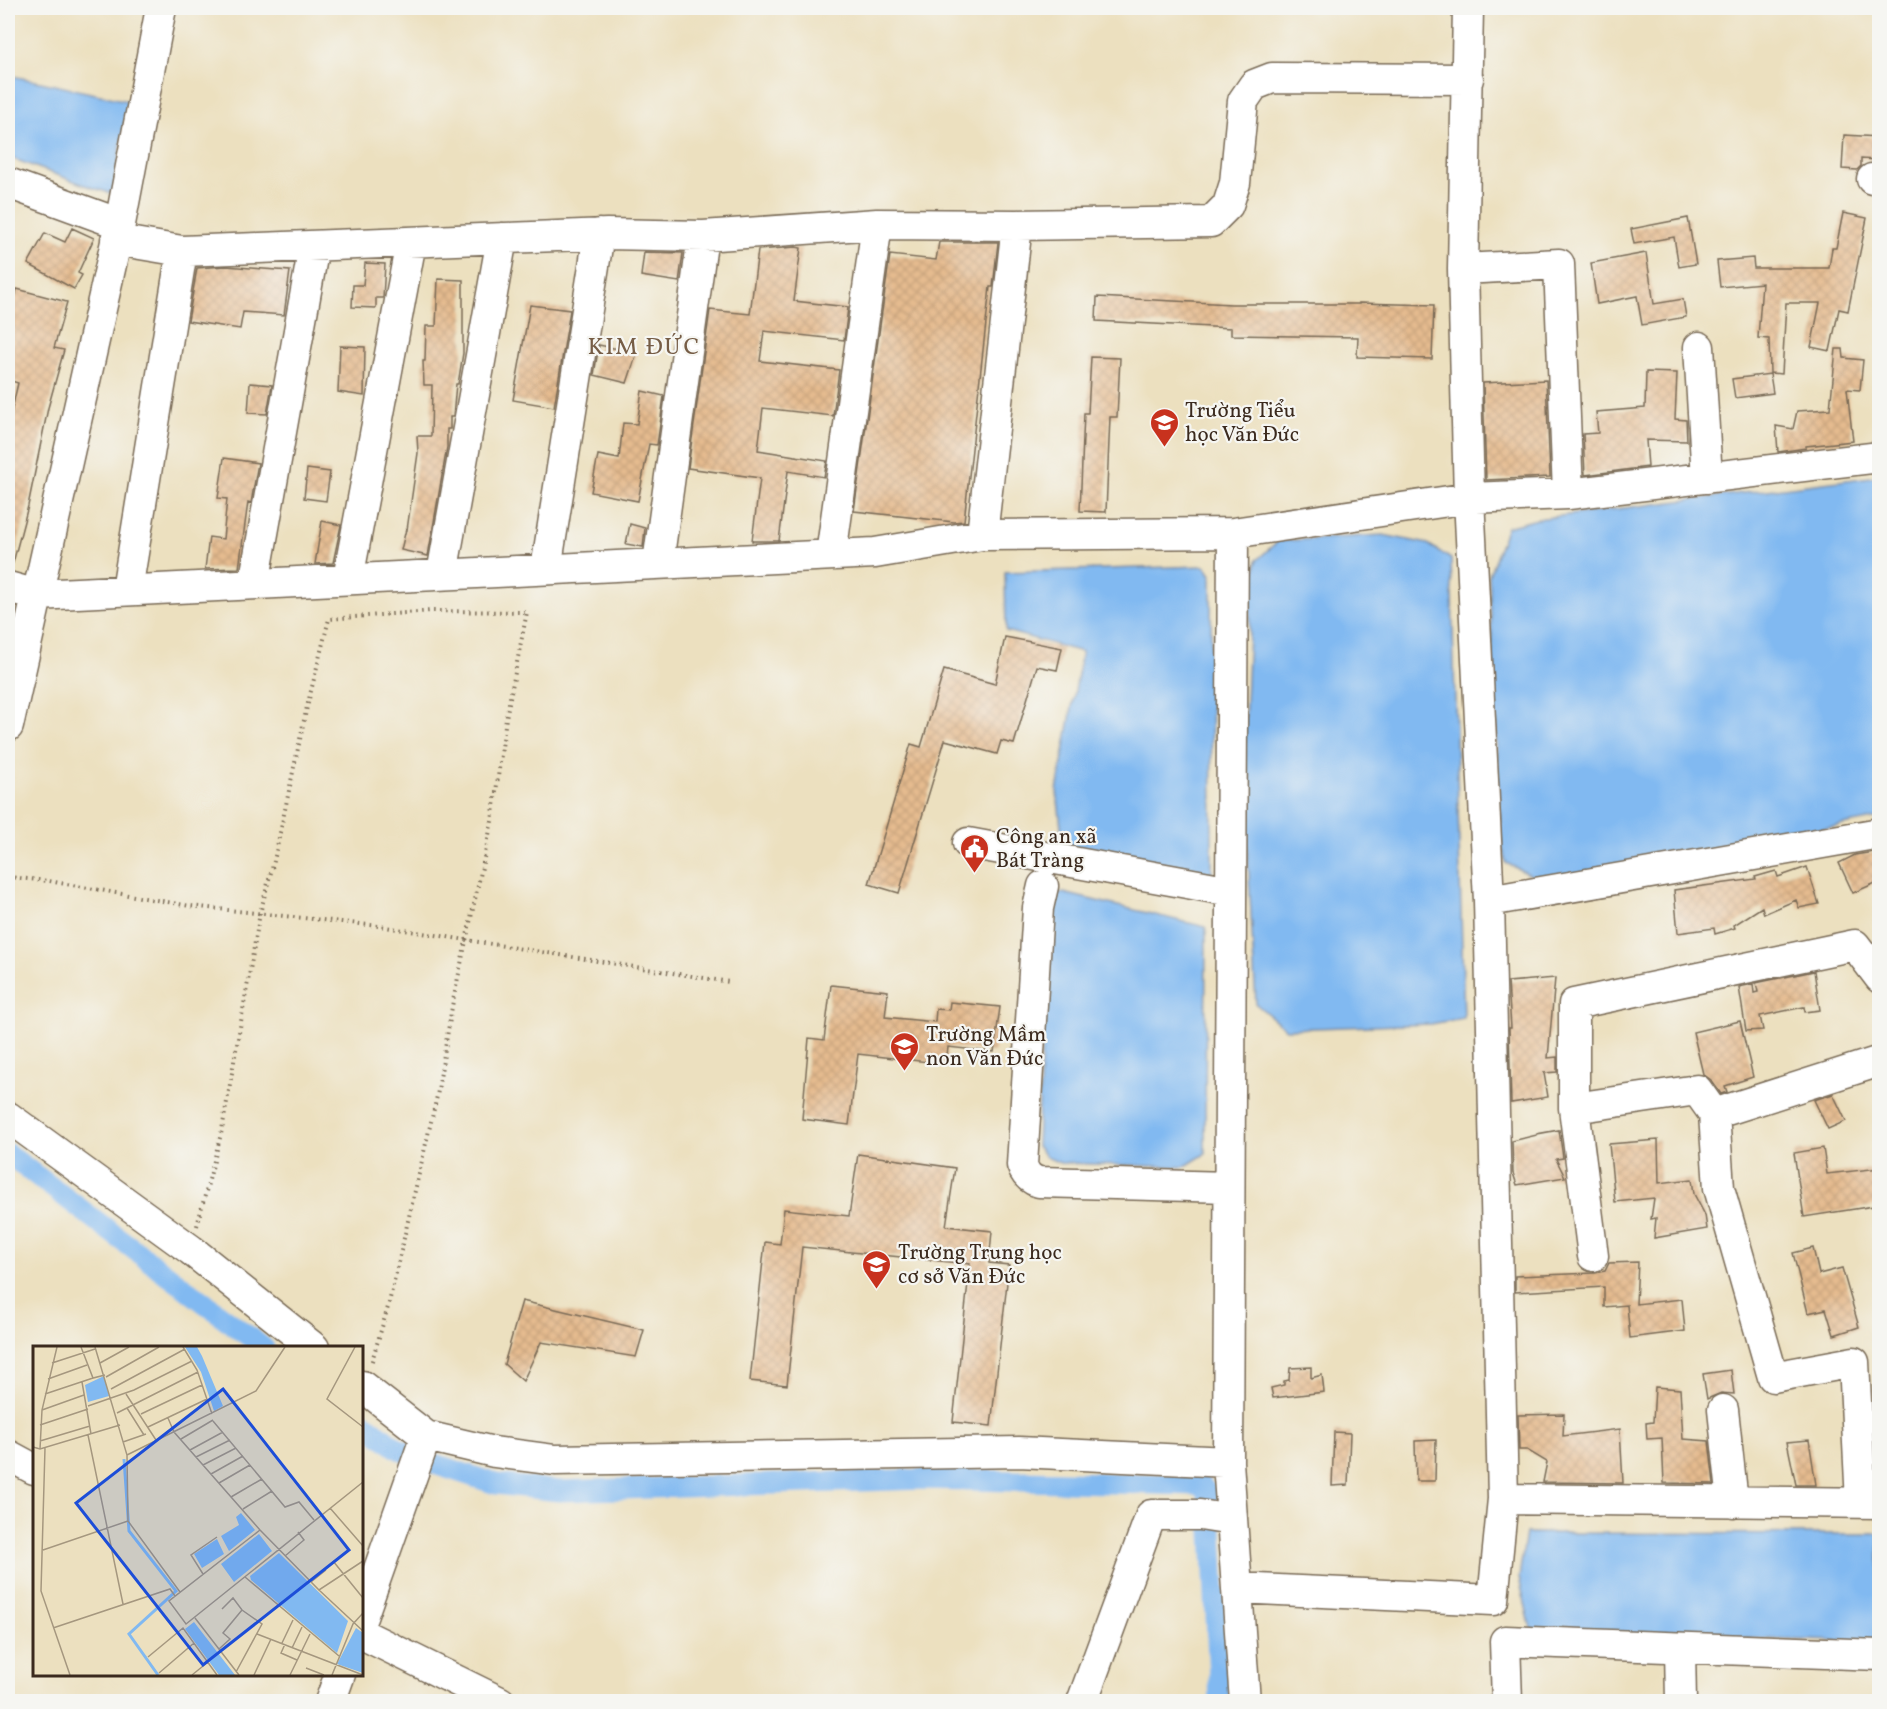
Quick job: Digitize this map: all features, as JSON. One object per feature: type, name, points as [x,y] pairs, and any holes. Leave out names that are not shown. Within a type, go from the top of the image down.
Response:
[{"type":"street","points":[[8,726],[118,232],[161,8]]},
{"type":"street","points":[[1237,1588],[1493,1600],[1503,1499],[1489,901],[1469,498],[1463,269],[1468,8]]},
{"type":"street","points":[[8,183],[118,232],[182,251],[599,234],[703,236],[878,224],[1017,225],[1211,222],[1228,205],[1235,183],[1244,101],[1254,86],[1272,78],[1468,79]]},
{"type":"street","points":[[831,555],[878,224]]},
{"type":"street","points":[[982,535],[1017,225]]},
{"type":"street","points":[[546,569],[599,234]]},
{"type":"street","points":[[658,563],[703,236]]},
{"type":"street","points":[[442,574],[502,238]]},
{"type":"street","points":[[348,579],[411,242]]},
{"type":"street","points":[[254,584],[314,246]]},
{"type":"street","points":[[128,590],[182,251]]},
{"type":"street","points":[[1463,269],[1558,264],[1568,495]]},
{"type":"street","points":[[1699,347],[1707,478]]},
{"type":"street","points":[[8,587],[37,595],[875,553],[982,535],[1233,533],[1469,498],[1568,495],[1880,457]]},
{"type":"street","points":[[1233,533],[1228,1462],[1218,1517],[1237,1588],[1245,1701]]},
{"type":"street","points":[[1489,901],[1880,833]]},
{"type":"street","points":[[968,843],[1231,891]]},
{"type":"street","points":[[1043,886],[1036,931],[1022,1165],[1025,1173],[1032,1180],[1039,1182],[1229,1187]]},
{"type":"street","points":[[1593,1256],[1574,1108],[1574,1005],[1855,945],[1880,978]]},
{"type":"street","points":[[1714,1114],[1880,1061]]},
{"type":"street","points":[[1503,1499],[1870,1503],[1854,1362],[1773,1377],[1719,1188],[1714,1114],[1697,1090],[1574,1108]]},
{"type":"street","points":[[8,1117],[191,1250],[313,1346]]},
{"type":"street","points":[[363,1386],[421,1451],[494,1452],[555,1460],[1019,1452],[1228,1462]]},
{"type":"street","points":[[1723,1410],[1733,1502]]},
{"type":"street","points":[[363,1614],[421,1451]]},
{"type":"street","points":[[8,1455],[33,1468]]},
{"type":"street","points":[[1082,1701],[1151,1515],[1218,1517]]},
{"type":"street","points":[[363,1634],[500,1701]]},
{"type":"street","points":[[1507,1701],[1505,1641],[1880,1655]]},
{"type":"street","points":[[1680,1648],[1681,1701]]},
{"type":"street","points":[[330,1701],[339,1676]]},
{"type":"path","points":[[191,1250],[222,1130],[260,913],[329,619],[431,611],[527,612],[506,718],[492,821],[453,1001],[429,1129],[388,1307],[363,1386]]},
{"type":"path","points":[[8,877],[49,881],[190,906],[379,926],[729,982]]},
{"type":"water","points":[[8,75],[128,101],[113,194],[8,157]]},
{"type":"water","points":[[1879,476],[1879,818],[1547,883],[1506,863],[1501,840],[1489,575],[1507,527],[1537,519]]},
{"type":"water","points":[[1383,535],[1428,544],[1451,559],[1464,1018],[1431,1024],[1286,1029],[1256,1004],[1243,769],[1251,589],[1257,560],[1278,541]]},
{"type":"water","points":[[1205,566],[1211,575],[1212,877],[1063,845],[1057,791],[1082,652],[1006,631],[1005,572]]},
{"type":"water","points":[[1055,891],[1206,927],[1205,1154],[1184,1167],[1060,1163],[1046,1157],[1037,1146],[1048,909]]},
{"type":"water","points":[[1526,1533],[1879,1534],[1879,1642],[1532,1633],[1519,1578]]},
{"type":"building","points":[[1844,135],[1879,137],[1878,160],[1861,159],[1861,166],[1857,170],[1842,169]]},
{"type":"building","points":[[1843,213],[1867,218],[1848,311],[1839,309],[1830,351],[1811,347],[1820,303],[1786,303],[1782,374],[1770,373],[1769,339],[1758,338],[1762,283],[1720,287],[1717,261],[1753,258],[1754,268],[1829,268],[1832,248],[1836,248]]},
{"type":"building","points":[[1688,218],[1696,264],[1679,267],[1674,237],[1634,244],[1631,229]]},
{"type":"building","points":[[72,228],[94,238],[78,273],[82,275],[74,289],[28,264],[45,233],[65,242]]},
{"type":"building","points":[[939,242],[998,242],[993,287],[990,287],[964,521],[954,522],[854,511],[890,255],[936,260]]},
{"type":"building","points":[[801,248],[794,301],[848,307],[844,340],[764,331],[760,361],[839,370],[833,416],[763,408],[758,450],[827,461],[824,477],[788,471],[779,541],[752,541],[760,478],[688,468],[710,310],[750,314],[758,250]]},
{"type":"building","points":[[644,252],[683,253],[679,282],[641,276]]},
{"type":"building","points":[[1646,253],[1654,304],[1683,299],[1686,317],[1642,325],[1637,296],[1597,304],[1591,263]]},
{"type":"building","points":[[365,263],[385,264],[383,298],[376,298],[376,308],[352,307],[353,285],[363,285]]},
{"type":"building","points":[[226,266],[290,271],[284,315],[243,312],[240,329],[188,321],[197,268]]},
{"type":"building","points":[[438,279],[463,280],[463,353],[458,384],[456,384],[453,417],[450,417],[450,429],[447,429],[447,447],[428,556],[401,550],[407,530],[418,453],[417,436],[431,436],[432,385],[424,385],[423,361],[425,361],[426,326],[436,326]]},
{"type":"building","points":[[17,289],[67,302],[54,348],[64,350],[48,408],[28,506],[13,563],[8,563],[8,418],[10,418],[18,383],[8,380],[8,326]]},
{"type":"building","points":[[1097,297],[1231,304],[1434,305],[1432,359],[1357,357],[1358,337],[1231,335],[1231,328],[1096,321]]},
{"type":"building","points":[[530,305],[570,310],[554,407],[513,400]]},
{"type":"building","points":[[599,345],[637,353],[627,383],[594,375]]},
{"type":"building","points":[[340,346],[365,347],[364,396],[338,392]]},
{"type":"building","points":[[1836,349],[1843,349],[1844,358],[1863,360],[1860,390],[1847,389],[1853,441],[1806,446],[1806,448],[1778,452],[1776,426],[1793,429],[1797,411],[1830,409]]},
{"type":"building","points":[[1091,357],[1120,358],[1117,417],[1110,417],[1106,512],[1080,511],[1084,413],[1088,413]]},
{"type":"building","points":[[1646,372],[1677,373],[1675,419],[1686,420],[1687,441],[1646,440],[1648,467],[1585,475],[1583,434],[1598,433],[1596,412],[1645,408]]},
{"type":"building","points":[[1770,374],[1773,393],[1735,398],[1732,379]]},
{"type":"building","points":[[1546,380],[1550,477],[1486,480],[1483,383]]},
{"type":"building","points":[[250,383],[272,385],[267,414],[248,413]]},
{"type":"building","points":[[642,391],[664,396],[657,445],[649,444],[638,501],[591,492],[598,455],[619,459],[623,423],[637,424]]},
{"type":"building","points":[[224,458],[258,463],[251,503],[248,502],[239,568],[205,569],[209,537],[223,539],[227,499],[218,498]]},
{"type":"building","points":[[307,469],[330,472],[326,501],[304,498]]},
{"type":"building","points":[[322,521],[341,525],[333,563],[315,564]]},
{"type":"building","points":[[630,524],[645,528],[643,547],[626,544]]},
{"type":"building","points":[[1005,637],[1062,648],[1057,670],[1037,666],[1014,744],[1001,741],[997,754],[945,740],[899,893],[869,884],[911,744],[921,747],[944,670],[995,684]]},
{"type":"building","points":[[1880,851],[1880,881],[1853,893],[1839,863],[1855,855]]},
{"type":"building","points":[[1807,867],[1819,904],[1799,908],[1796,900],[1764,914],[1762,907],[1734,925],[1735,928],[1715,934],[1714,928],[1678,933],[1674,890],[1756,879],[1755,877],[1776,871],[1778,877]]},
{"type":"building","points":[[1814,971],[1820,1010],[1805,1012],[1804,1007],[1760,1016],[1763,1030],[1746,1031],[1739,987],[1753,984],[1754,993],[1758,992],[1756,983]]},
{"type":"building","points":[[1555,978],[1548,1058],[1557,1057],[1557,1072],[1544,1073],[1548,1097],[1511,1103],[1509,1028],[1511,1028],[1508,982]]},
{"type":"building","points":[[831,985],[888,991],[885,1017],[935,1022],[936,1009],[949,1010],[950,1002],[1000,1007],[994,1052],[948,1047],[946,1064],[858,1054],[849,1125],[802,1119],[809,1038],[824,1040]]},
{"type":"building","points":[[1740,1021],[1753,1077],[1725,1086],[1727,1092],[1721,1094],[1711,1080],[1703,1074],[1693,1032]]},
{"type":"building","points":[[1833,1094],[1846,1121],[1828,1129],[1814,1100]]},
{"type":"building","points":[[1559,1130],[1563,1158],[1556,1159],[1565,1177],[1517,1185],[1513,1173],[1512,1141]]},
{"type":"building","points":[[1658,1140],[1659,1183],[1692,1179],[1694,1194],[1705,1215],[1707,1229],[1654,1238],[1656,1218],[1651,1219],[1654,1198],[1615,1202],[1609,1144]]},
{"type":"building","points":[[1823,1148],[1827,1174],[1880,1168],[1880,1205],[1804,1217],[1794,1153]]},
{"type":"building","points":[[858,1154],[955,1168],[946,1226],[992,1231],[989,1263],[1009,1265],[991,1426],[953,1422],[970,1264],[802,1247],[787,1385],[750,1381],[765,1242],[780,1244],[784,1209],[849,1216]]},
{"type":"building","points":[[1813,1248],[1819,1274],[1842,1268],[1859,1327],[1834,1335],[1826,1309],[1808,1313],[1793,1253]]},
{"type":"building","points":[[1638,1262],[1636,1304],[1682,1299],[1685,1331],[1630,1338],[1627,1305],[1604,1307],[1604,1287],[1515,1292],[1515,1276],[1595,1273],[1605,1271],[1609,1263]]},
{"type":"building","points":[[522,1301],[644,1330],[636,1357],[541,1342],[523,1381],[504,1364]]},
{"type":"building","points":[[1311,1367],[1311,1378],[1322,1375],[1324,1392],[1273,1398],[1271,1388],[1284,1385],[1284,1381],[1289,1380],[1290,1368]]},
{"type":"building","points":[[1731,1370],[1734,1394],[1721,1393],[1707,1399],[1703,1374]]},
{"type":"building","points":[[1655,1387],[1680,1389],[1683,1439],[1709,1441],[1714,1484],[1664,1483],[1662,1438],[1647,1439],[1646,1423],[1653,1422]]},
{"type":"building","points":[[1564,1414],[1563,1436],[1620,1429],[1623,1483],[1543,1482],[1547,1462],[1527,1450],[1519,1450],[1518,1415]]},
{"type":"building","points":[[1334,1432],[1350,1433],[1348,1485],[1332,1486]]},
{"type":"building","points":[[1436,1440],[1435,1481],[1416,1481],[1415,1441]]},
{"type":"building","points":[[1809,1440],[1816,1485],[1796,1485],[1787,1442]]},
{"type":"waterway","points":[[8,1154],[261,1346]]},
{"type":"waterway","points":[[363,1422],[397,1448],[419,1459],[496,1484],[559,1491],[926,1479],[1200,1485],[1207,1492],[1212,1531],[1220,1702]]},
{"type":"place","name":"Trường Tiểu học Văn Đức","points":[[1164,448]]},
{"type":"place","name":"Công an xã Bát Tràng","points":[[975,874]]},
{"type":"place","name":"Trường Mầm non Văn Đức","points":[[905,1072]]},
{"type":"place","name":"Trường Trung học cơ sở Văn Đức","points":[[877,1290]]},
{"type":"district","name":"KIM ĐỨC","points":[[644,346]]}]
